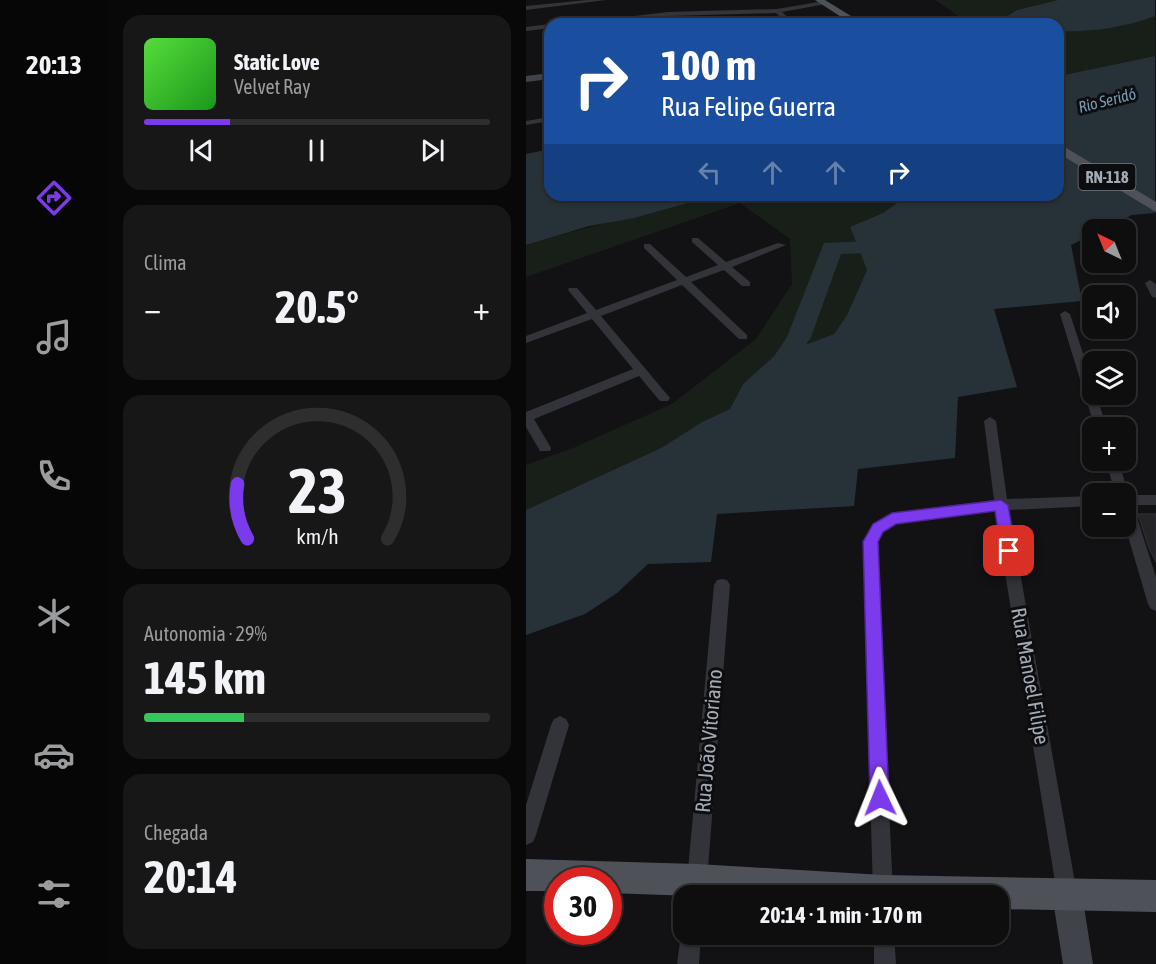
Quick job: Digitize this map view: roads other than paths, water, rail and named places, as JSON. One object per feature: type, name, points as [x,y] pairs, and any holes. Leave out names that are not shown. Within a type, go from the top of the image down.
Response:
[{"type":"main road","points":[[822,2],[848,18]]},
{"type":"main road","name":"RN-118","points":[[1064,151],[1156,207]]},
{"type":"main road","points":[[526,875],[673,886]]},
{"type":"main road","points":[[1009,894],[1156,896]]},
{"type":"street","points":[[526,8],[602,0]]},
{"type":"street","points":[[634,18],[667,10],[677,14],[777,10],[822,2]]},
{"type":"street","points":[[777,10],[786,18]]},
{"type":"street","points":[[677,14],[680,18]]},
{"type":"street","points":[[526,29],[544,27]]},
{"type":"street","points":[[526,79],[544,77]]},
{"type":"street","points":[[526,123],[544,121]]},
{"type":"street","points":[[695,240],[746,284]]},
{"type":"street","points":[[526,340],[781,245]]},
{"type":"street","points":[[647,246],[743,337]]},
{"type":"street","points":[[1150,283],[1156,295]]},
{"type":"street","points":[[573,290],[664,398]]},
{"type":"street","points":[[1065,314],[1098,417]]},
{"type":"street","points":[[545,447],[526,416],[640,370]]},
{"type":"street","name":"Rua Manoel Filipe","points":[[990,421],[1001,505],[1067,894]]},
{"type":"street","points":[[1136,500],[1156,500]]},
{"type":"street","points":[[883,885],[870,542],[878,528],[892,519],[1001,505],[1082,501]]},
{"type":"street","points":[[1135,537],[1156,604]]},
{"type":"street","name":"Rua João Vitoriano","points":[[696,885],[722,585]]},
{"type":"street","points":[[526,835],[560,725]]},
{"type":"street","points":[[1067,894],[1078,964]]},
{"type":"street","points":[[688,964],[690,945]]},
{"type":"street","points":[[884,945],[885,964]]},
{"type":"water","points":[[1058,0],[1155,0],[1155,16],[1095,30],[1064,31],[1064,18],[1006,17],[1017,10]]},
{"type":"water","name":"Rio Seridó","points":[[1155,56],[1155,213],[1132,215],[1124,219],[1082,219],[1082,240],[1071,245],[1082,301],[994,309],[1017,387],[958,397],[955,458],[858,469],[854,506],[717,514],[711,562],[648,564],[617,593],[585,614],[526,635],[526,510],[661,448],[702,422],[730,409],[743,384],[773,357],[834,334],[847,315],[867,270],[850,227],[883,213],[900,201],[1064,201],[1064,75]]},
{"type":"water","points":[[544,150],[544,201],[695,201],[634,218],[589,226],[526,245],[526,154]]},
{"type":"waterway","points":[[768,385],[799,337],[832,248],[878,247],[891,231]]}]
